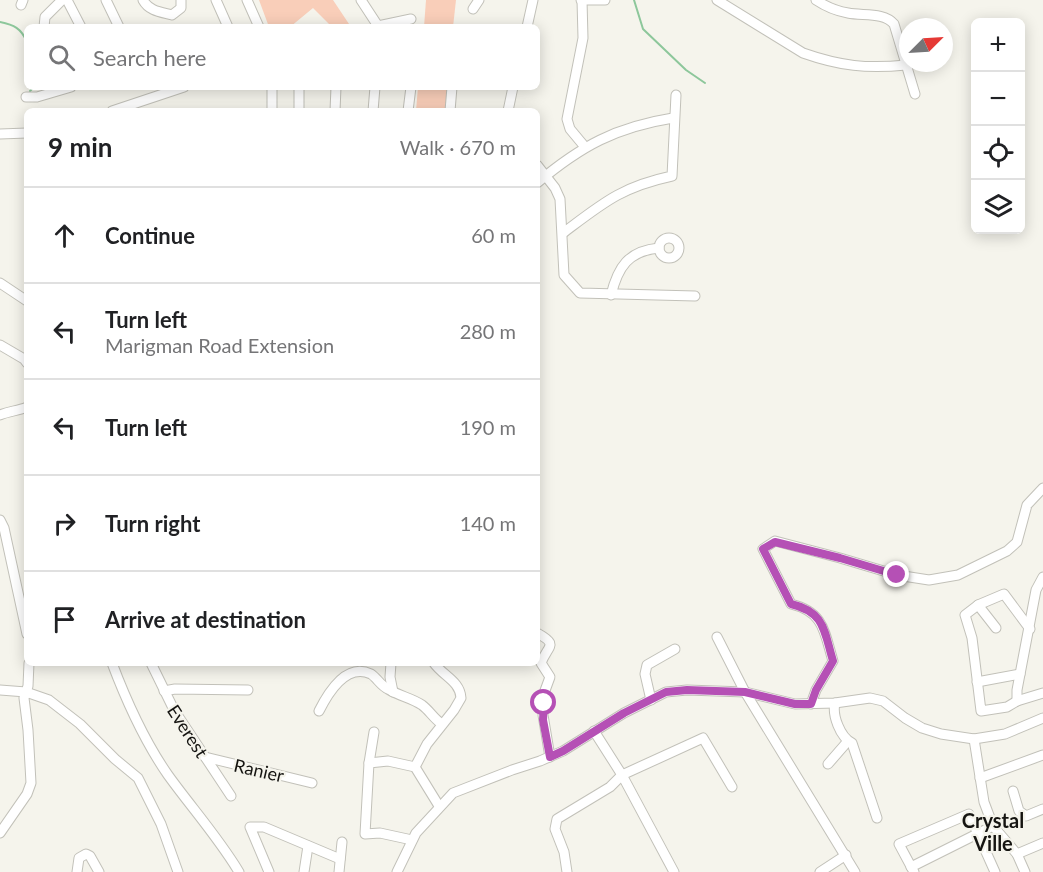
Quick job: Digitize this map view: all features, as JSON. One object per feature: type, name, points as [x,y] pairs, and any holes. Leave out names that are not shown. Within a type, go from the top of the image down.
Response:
[{"type":"street","points":[[44,24],[45,17],[62,0]]},
{"type":"street","points":[[67,0],[79,24]]},
{"type":"street","points":[[106,0],[118,24]]},
{"type":"street","points":[[143,0],[154,11],[172,15],[181,8],[181,0]]},
{"type":"street","points":[[216,0],[227,24]]},
{"type":"street","points":[[247,0],[258,24]]},
{"type":"street","points":[[361,0],[377,24]]},
{"type":"street","points":[[473,9],[479,0]]},
{"type":"street","points":[[528,24],[533,0]]},
{"type":"street","points":[[585,147],[570,129],[567,119],[583,38],[581,0],[605,0]]},
{"type":"street","points":[[717,0],[803,53],[851,66],[884,68],[899,66]]},
{"type":"street","points":[[816,0],[847,13],[882,16],[894,24],[899,41]]},
{"type":"street","points":[[387,24],[411,19]]},
{"type":"street","points":[[908,72],[915,94]]},
{"type":"street","points":[[26,97],[37,97],[61,90]]},
{"type":"street","points":[[120,108],[175,90]]},
{"type":"street","points":[[272,90],[272,108]]},
{"type":"street","points":[[299,90],[299,108]]},
{"type":"street","points":[[335,108],[336,90]]},
{"type":"street","points":[[373,108],[375,90]]},
{"type":"street","points":[[408,108],[411,90]]},
{"type":"street","points":[[450,108],[452,90]]},
{"type":"street","points":[[509,108],[512,90]]},
{"type":"street","points":[[563,233],[619,192],[672,176],[676,95]]},
{"type":"street","points":[[540,180],[585,147],[624,129],[674,118]]},
{"type":"street","points":[[0,134],[24,132]]},
{"type":"street","points":[[540,168],[560,199],[564,275],[580,293],[694,296]]},
{"type":"street","points":[[611,295],[615,279],[630,258],[641,252],[659,248]]},
{"type":"street","points":[[0,283],[24,299]]},
{"type":"street","points":[[0,345],[24,359]]},
{"type":"street","points":[[2,412],[17,412],[24,408]]},
{"type":"street","points":[[811,704],[816,690],[833,661],[821,621],[807,608],[791,604],[763,549],[775,542],[897,575],[929,580],[958,575],[1007,551],[1017,542],[1027,505],[1043,488]]},
{"type":"street","points":[[0,520],[4,528],[24,620]]},
{"type":"street","points":[[1017,700],[1036,590],[1043,577]]},
{"type":"street","points":[[1030,628],[1004,594],[978,605],[965,615],[972,638],[981,711],[1007,707],[1017,700],[1043,693]]},
{"type":"street","points":[[978,605],[996,628]]},
{"type":"street","points":[[540,635],[551,642],[541,663],[550,677],[543,696],[543,715],[550,757]]},
{"type":"street","points":[[717,637],[745,692],[855,872]]},
{"type":"street","points":[[651,699],[645,674],[647,665],[675,650]]},
{"type":"street","points":[[0,833],[27,794],[31,783],[24,698],[28,686],[29,666]]},
{"type":"street","points":[[112,666],[133,714],[166,772],[210,829],[239,872]]},
{"type":"street","name":"Everest","points":[[152,666],[164,691],[231,796]]},
{"type":"street","points":[[391,666],[393,692]]},
{"type":"street","points":[[415,767],[427,744],[461,698],[458,686],[436,666]]},
{"type":"street","points":[[319,711],[341,679],[351,673],[363,672],[372,675],[393,692],[422,705],[442,724]]},
{"type":"street","points":[[977,682],[1020,674]]},
{"type":"street","points":[[164,691],[243,688]]},
{"type":"street","points":[[0,690],[26,692],[44,698],[65,711],[138,778],[162,824],[178,872]]},
{"type":"street","points":[[397,872],[421,826],[453,793],[563,751],[594,731],[666,692],[687,690],[745,692],[795,704],[835,703],[870,698],[883,701],[922,728],[941,734],[974,739],[1005,734],[1041,719],[1043,730]]},
{"type":"street","points":[[835,703],[837,722],[848,741],[852,743],[877,818]]},
{"type":"street","points":[[594,731],[622,775],[674,872]]},
{"type":"street","points":[[374,732],[369,763],[365,834],[380,834],[412,840]]},
{"type":"street","points":[[567,872],[564,852],[555,829],[556,819],[610,787],[622,775],[703,738],[732,787]]},
{"type":"street","points":[[974,739],[984,802],[993,826],[1017,854],[1025,872]]},
{"type":"street","points":[[828,764],[848,741]]},
{"type":"street","points":[[980,778],[1043,755]]},
{"type":"street","name":"Ranier","points":[[205,757],[306,785]]},
{"type":"street","points":[[369,763],[388,761],[415,767],[439,806]]},
{"type":"street","points":[[1013,791],[1019,811],[1026,816],[1043,809]]},
{"type":"street","points":[[993,826],[978,835],[913,869],[899,844],[969,814],[978,835],[995,872]]},
{"type":"street","points":[[269,872],[250,827],[264,827],[340,859]]},
{"type":"street","points":[[339,872],[342,842]]},
{"type":"street","points":[[1017,854],[1043,843]]},
{"type":"street","points":[[304,872],[308,846]]},
{"type":"street","points":[[77,872],[79,858],[86,854],[90,856],[99,872]]},
{"type":"street","points":[[820,872],[846,855]]},
{"type":"shaded area","points":[[259,0],[333,0],[349,24],[329,24],[313,8],[294,24],[268,24]]},
{"type":"shaded area","points":[[426,0],[456,0],[453,24],[424,24]]},
{"type":"shaded area","points":[[418,90],[448,90],[445,108],[416,108]]},
{"type":"waterway","points":[[634,0],[643,29],[686,70],[705,83]]},
{"type":"waterway","points":[[0,22],[16,28],[24,37]]},
{"type":"district","name":"Crystal Ville","points":[[993,832]]},
{"type":"route","points":[[544,703],[543,720],[550,757],[624,713],[666,692],[687,690],[745,692],[795,704],[811,704],[816,690],[833,661],[821,621],[807,608],[791,604],[763,549],[775,542],[897,575]]}]
